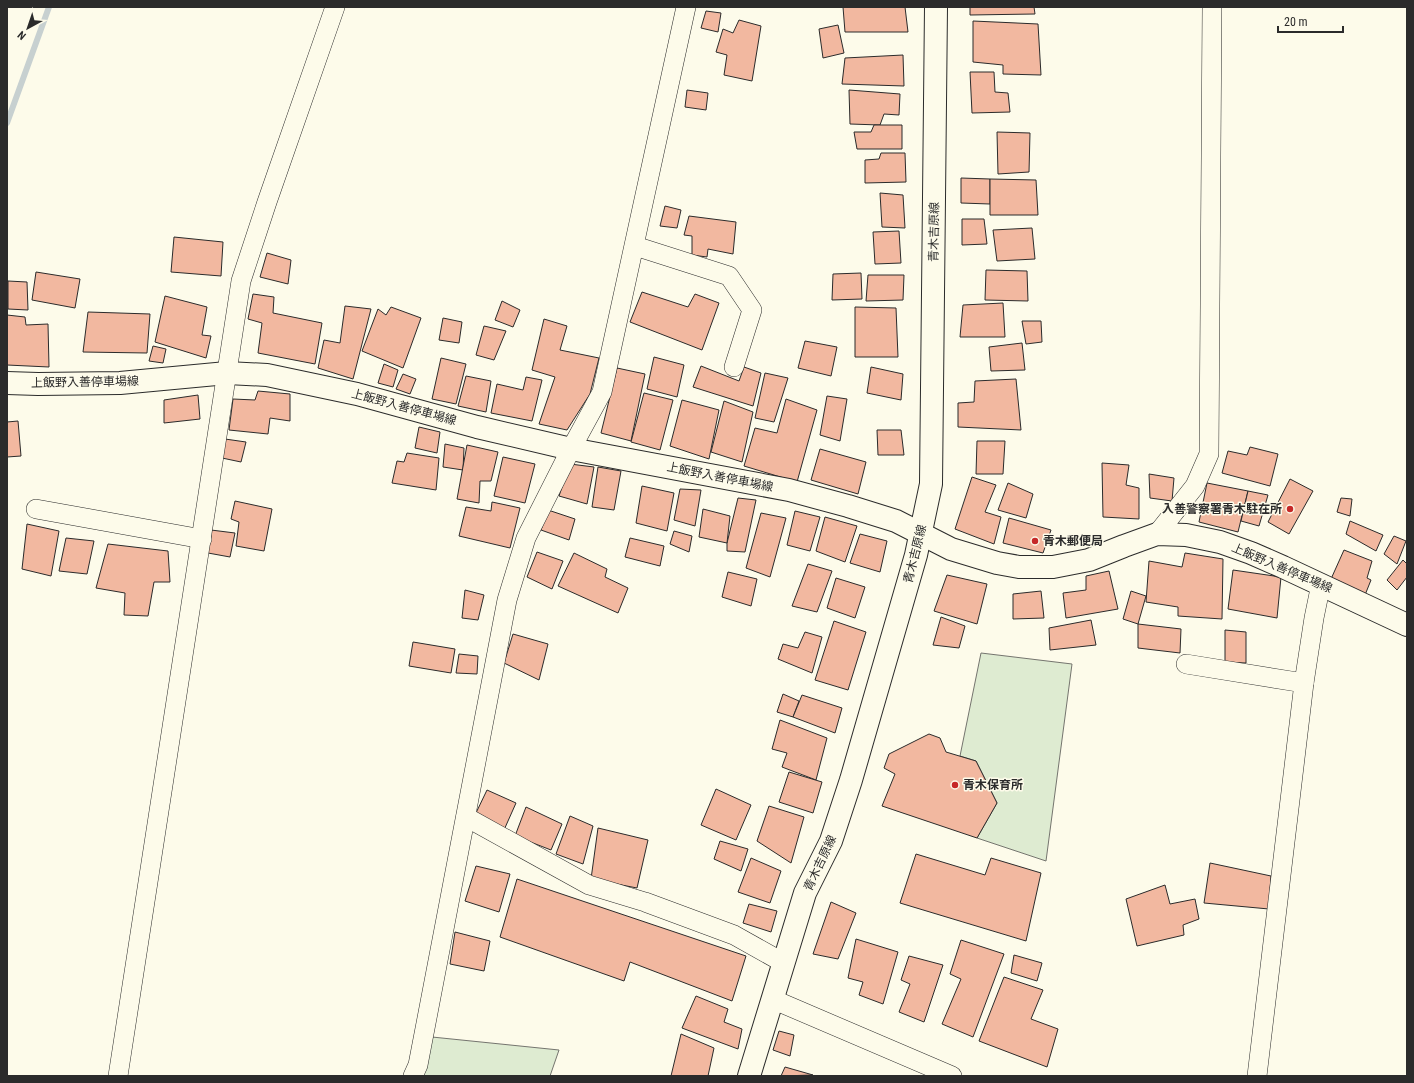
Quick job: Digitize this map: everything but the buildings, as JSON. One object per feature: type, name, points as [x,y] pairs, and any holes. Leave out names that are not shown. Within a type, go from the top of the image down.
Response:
[{"type":"main road","name":"青木吉原線","points":[[749,1076],[805,893],[832,841],[849,787],[916,555],[931,484],[936,7]]},
{"type":"main road","name":"上飯野入善停車場線","points":[[7,383],[120,383],[228,373],[266,374],[308,382],[357,394],[477,427],[571,449],[789,490],[896,521],[951,549],[997,563],[1019,567],[1053,567],[1089,560],[1157,534],[1186,535],[1220,542],[1251,553],[1321,584],[1407,625]]},
{"type":"street","points":[[118,1076],[228,373],[241,281],[335,7]]},
{"type":"street","points":[[413,1076],[418,1065],[507,600],[526,538],[602,392],[686,7]]},
{"type":"street","points":[[1157,534],[1195,486],[1209,454],[1212,7]]},
{"type":"street","points":[[635,246],[729,276],[752,310],[734,367]]},
{"type":"street","points":[[36,509],[202,539]]},
{"type":"street","points":[[1257,1076],[1304,683],[1321,584]]},
{"type":"street","points":[[1186,664],[1304,683]]},
{"type":"street","points":[[466,817],[589,885],[645,902],[734,936],[784,962]]},
{"type":"street","points":[[772,999],[952,1076]]},
{"type":"green space","points":[[981,653],[1072,664],[1046,861],[977,838],[997,803],[976,761],[960,756]]},
{"type":"green space","points":[[432,1037],[559,1050],[550,1076],[422,1076]]},
{"type":"waterway","points":[[7,123],[49,7]]},
{"type":"place","name":"入善警察署青木駐在所","points":[[1290,509]]},
{"type":"place","name":"青木郵便局","points":[[1035,541]]},
{"type":"place","name":"青木保育所","points":[[955,785]]}]
